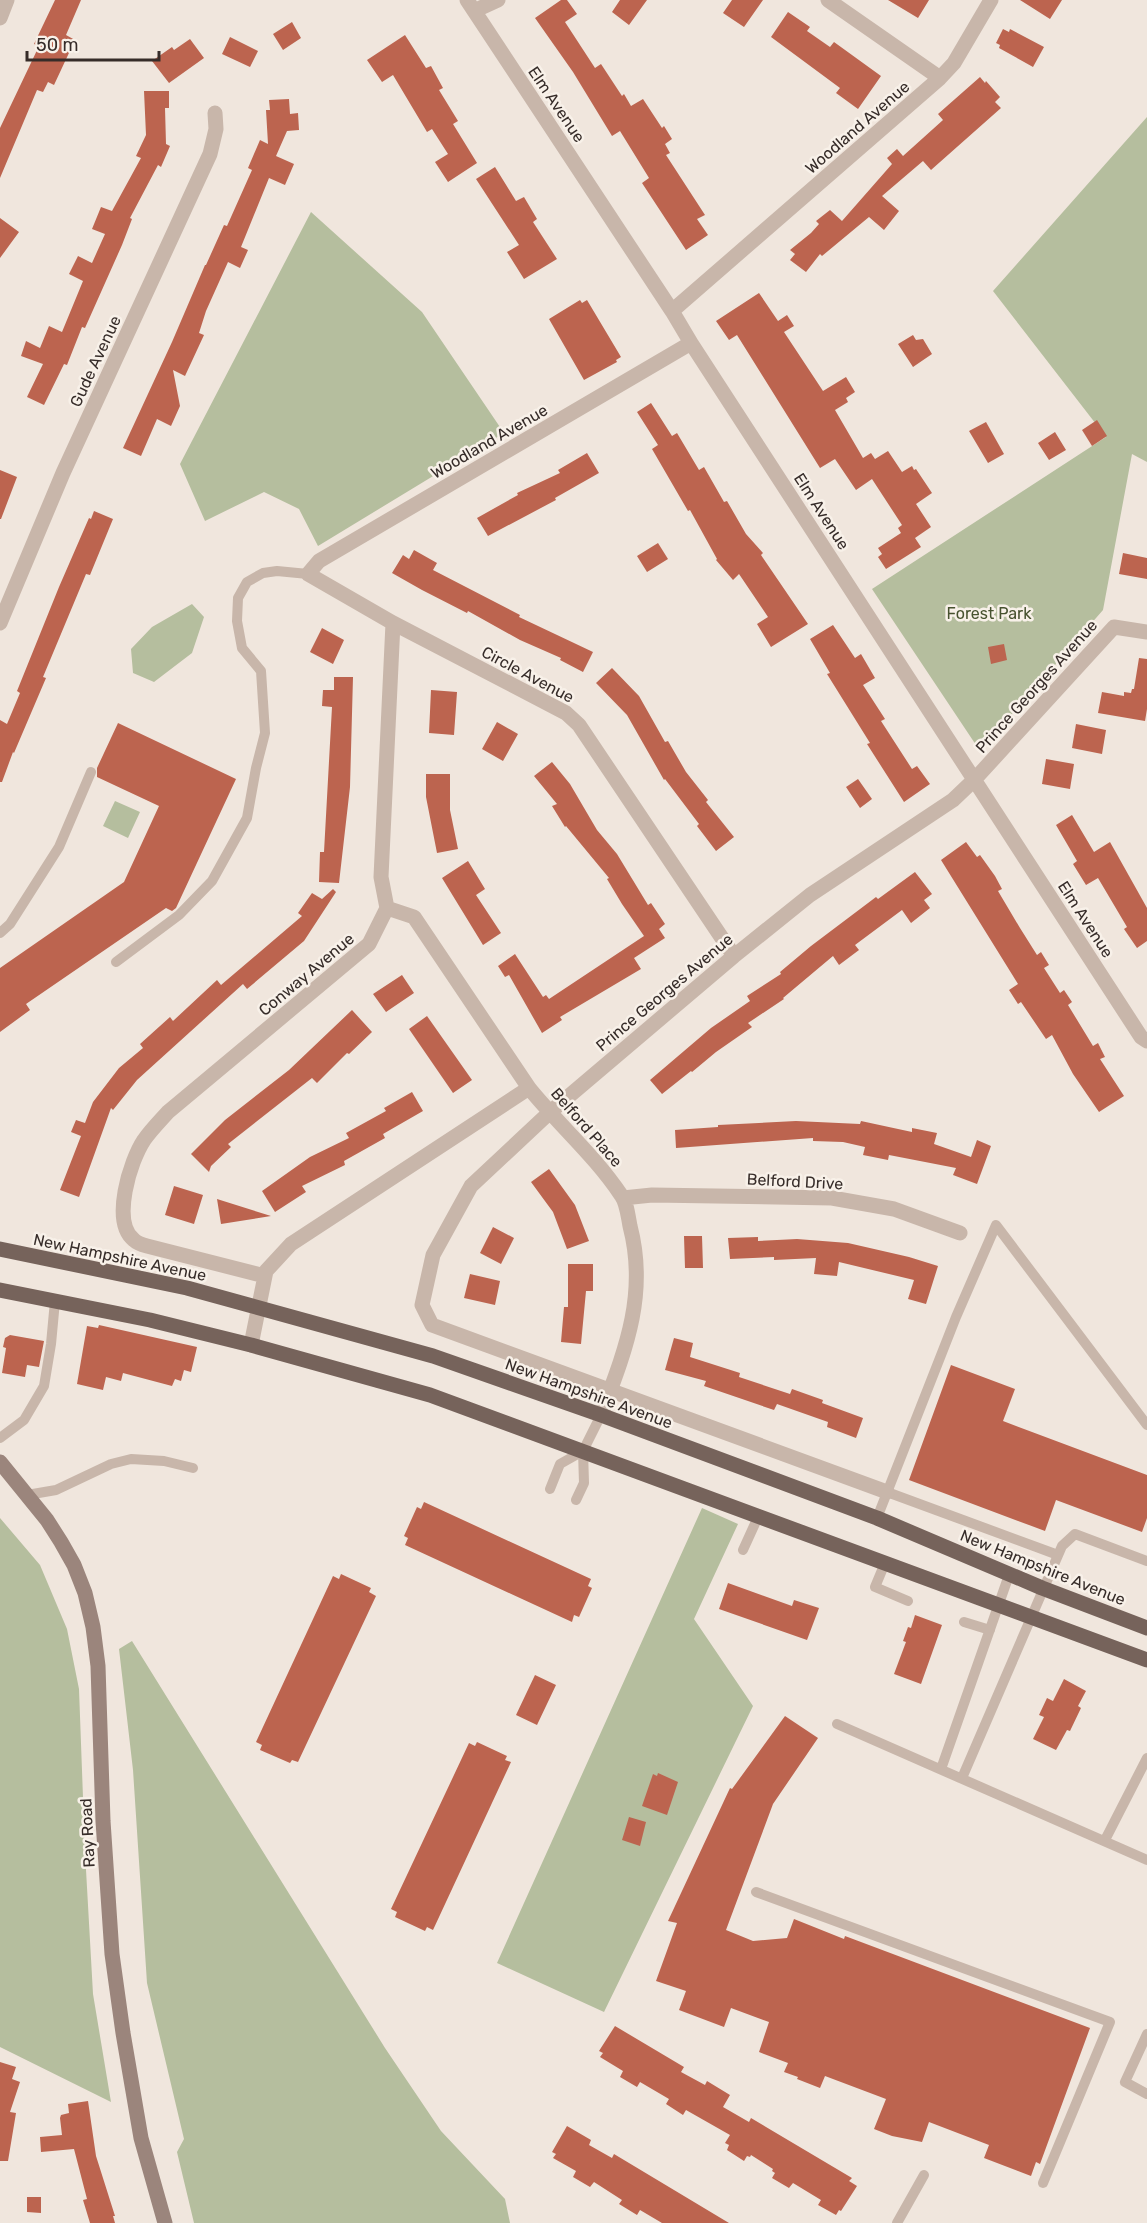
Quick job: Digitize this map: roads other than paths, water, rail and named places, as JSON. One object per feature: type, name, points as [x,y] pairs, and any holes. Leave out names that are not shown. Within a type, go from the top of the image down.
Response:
[{"type":"main road","name":"New Hampshire Avenue","points":[[0,1250],[187,1288],[433,1356],[602,1415],[877,1518],[1009,1575],[1147,1628]]},
{"type":"main road","points":[[0,1290],[150,1320],[430,1395],[1147,1660]]},
{"type":"street","points":[[0,18],[8,0]]},
{"type":"street","points":[[470,6],[498,0]]},
{"type":"street","points":[[828,0],[940,78]]},
{"type":"street","name":"Woodland Avenue","points":[[672,311],[940,78],[954,63],[991,0]]},
{"type":"street","name":"Elm Avenue","points":[[470,6],[672,311],[1142,1037],[1147,1041]]},
{"type":"street","name":"Gude Avenue","points":[[0,623],[63,473],[210,154],[216,129],[215,113]]},
{"type":"street","name":"Woodland Avenue","points":[[308,574],[319,561],[691,343]]},
{"type":"street","name":"Circle Avenue","points":[[308,574],[393,623],[566,712],[579,725],[734,956]]},
{"type":"street","points":[[387,908],[381,876],[393,623]]},
{"type":"street","name":"Prince Georges Avenue","points":[[611,1390],[432,1325],[422,1305],[433,1255],[471,1186],[549,1113],[734,956],[810,895],[953,800],[1114,627],[1147,632]]},
{"type":"street","name":"Belford Place","points":[[387,908],[414,917],[529,1088],[549,1113],[579,1141],[623,1198],[635,1244],[638,1287],[633,1320],[602,1415]]},
{"type":"street","name":"Conway Avenue","points":[[265,1276],[147,1246],[134,1240],[125,1226],[123,1210],[129,1175],[143,1142],[168,1112],[369,944],[387,908]]},
{"type":"street","points":[[250,1345],[266,1271],[291,1244],[529,1088]]},
{"type":"street","name":"Belford Drive","points":[[623,1198],[652,1195],[832,1198],[894,1209],[960,1233]]},
{"type":"street","name":"New Hampshire Avenue","points":[[611,1390],[887,1492]]},
{"type":"street","name":"Ray Road","points":[[0,1462],[47,1520],[74,1565],[85,1593],[93,1627],[99,1677],[103,1821],[112,1954],[141,2138],[165,2223]]},
{"type":"lane","points":[[116,962],[179,915],[212,881],[248,818],[256,768],[266,733],[261,671],[242,648],[237,621],[238,598],[247,582],[263,573],[277,571],[308,574]]},
{"type":"lane","points":[[0,933],[10,924],[59,847],[91,772]]},
{"type":"lane","points":[[877,1518],[956,1317],[996,1225],[1147,1425]]},
{"type":"lane","points":[[0,1438],[24,1420],[44,1386],[55,1301]]},
{"type":"lane","points":[[576,1500],[584,1483],[583,1452],[602,1415]]},
{"type":"lane","points":[[550,1489],[560,1464],[583,1452]]},
{"type":"lane","points":[[27,1495],[56,1490],[111,1464],[131,1459],[164,1461],[193,1468]]},
{"type":"lane","points":[[887,1492],[1058,1555]]},
{"type":"lane","points":[[743,1550],[759,1516]]},
{"type":"lane","points":[[962,1778],[1062,1546],[1075,1534],[1146,1558]]},
{"type":"lane","points":[[885,1563],[875,1587],[908,1601]]},
{"type":"lane","points":[[941,1769],[1009,1575]]},
{"type":"lane","points":[[964,1622],[990,1630]]},
{"type":"lane","points":[[837,1724],[1147,1860]]},
{"type":"lane","points":[[1104,1840],[1147,1758]]},
{"type":"lane","points":[[756,1892],[1110,2022],[1043,2183]]},
{"type":"lane","points":[[1147,2034],[1125,2082],[1147,2094]]},
{"type":"lane","points":[[897,2223],[924,2175]]},
{"type":"park label","name":"Forest Park","points":[[989,613]]}]
